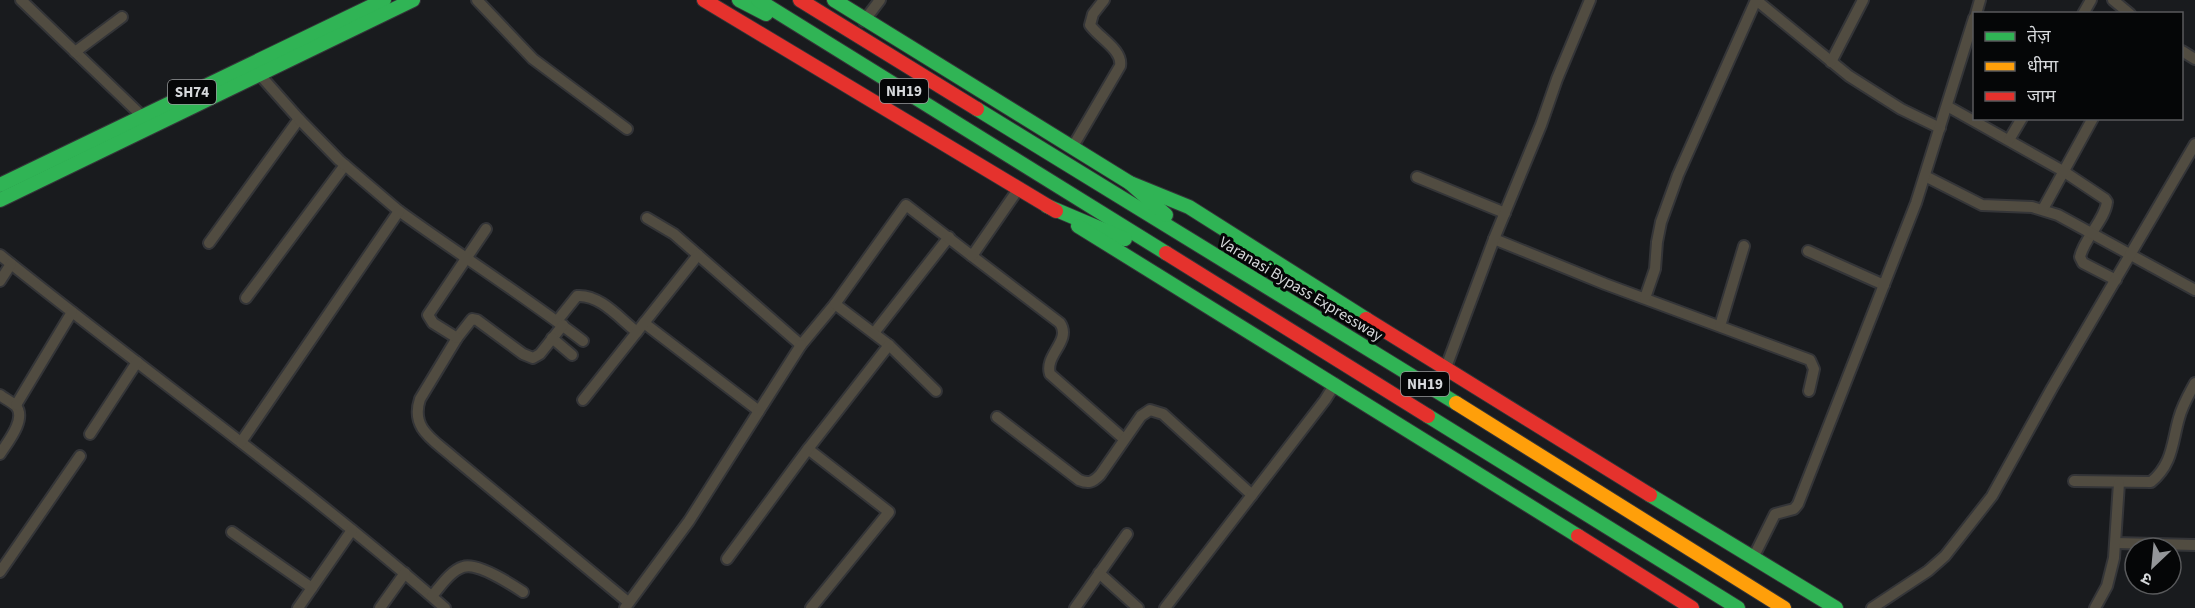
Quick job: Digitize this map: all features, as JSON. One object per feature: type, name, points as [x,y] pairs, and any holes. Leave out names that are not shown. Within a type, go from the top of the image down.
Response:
[{"type":"main road","name":"SH74","points":[[0,185],[384,0]]},
{"type":"main road","name":"SH74","points":[[0,200],[414,0]]},
{"type":"main road","points":[[704,0],[1018,188],[1692,608]]},
{"type":"main road","points":[[739,0],[831,46]]},
{"type":"main road","name":"NH19","points":[[758,0],[1738,608]]},
{"type":"main road","name":"Varanasi Bypass Expressway","points":[[800,0],[1784,608]]},
{"type":"main road","points":[[834,0],[864,21],[1130,183],[1189,207],[1445,370],[1836,608]]},
{"type":"main road","points":[[1130,183],[1205,249]]},
{"type":"main road","points":[[1047,206],[1109,231],[1203,276]]},
{"type":"street","points":[[477,0],[533,59],[627,129]]},
{"type":"street","points":[[864,21],[880,0]]},
{"type":"street","points":[[1072,148],[1120,66],[1121,60],[1118,54],[1090,25],[1093,14],[1104,0]]},
{"type":"street","points":[[1445,370],[1494,239],[1590,0]]},
{"type":"street","points":[[1645,298],[1655,269],[1661,222],[1678,175],[1756,0],[1831,62],[1873,93],[1940,128]]},
{"type":"street","points":[[1831,62],[1863,0]]},
{"type":"street","points":[[2113,0],[2128,12]]},
{"type":"street","points":[[29,3],[75,52],[142,116]]},
{"type":"street","points":[[75,52],[122,17]]},
{"type":"street","points":[[1753,558],[1775,514],[1794,509],[1798,504],[1925,176],[1973,22]]},
{"type":"street","points":[[260,75],[299,119],[345,165],[399,212],[466,260],[535,304],[583,341]]},
{"type":"street","points":[[1947,106],[2063,171],[2107,202],[2081,253],[2080,261],[2116,280]]},
{"type":"street","points":[[209,243],[299,119]]},
{"type":"street","points":[[2009,140],[2021,120]]},
{"type":"street","points":[[2043,209],[2092,120]]},
{"type":"street","points":[[1872,608],[1928,571],[1945,556],[1992,496],[2055,383],[2195,144]]},
{"type":"street","points":[[246,298],[345,165]]},
{"type":"street","points":[[1925,176],[1982,205],[2043,209],[2091,232],[2195,290]]},
{"type":"street","points":[[1417,177],[1505,213]]},
{"type":"street","points":[[972,256],[1018,188]]},
{"type":"street","points":[[759,411],[641,327],[586,295],[577,296],[552,338],[533,358],[523,354],[477,320],[472,319],[457,338],[420,399],[417,420],[427,435],[626,605],[689,521],[759,411],[801,345],[835,304],[906,205],[1060,323],[1064,329],[1063,335],[1048,362],[1050,374],[1124,439]]},
{"type":"street","points":[[241,442],[399,212]]},
{"type":"street","points":[[646,218],[674,234],[801,345]]},
{"type":"street","points":[[457,338],[433,323],[428,315],[486,229]]},
{"type":"street","points":[[874,333],[949,237]]},
{"type":"street","points":[[1494,239],[1605,284],[1810,360],[1814,369],[1809,391]]},
{"type":"street","points":[[1720,327],[1744,246]]},
{"type":"street","points":[[1808,251],[1884,285]]},
{"type":"street","points":[[0,255],[241,442],[446,608]]},
{"type":"street","points":[[583,400],[698,255]]},
{"type":"street","points":[[0,281],[11,264]]},
{"type":"street","points":[[835,304],[888,345],[936,391]]},
{"type":"street","points":[[16,405],[72,312]]},
{"type":"street","points":[[552,338],[572,355]]},
{"type":"street","points":[[727,559],[888,345]]},
{"type":"street","points":[[90,434],[137,362]]},
{"type":"street","points":[[2074,482],[2151,482],[2157,478],[2171,454],[2178,418],[2195,383]]},
{"type":"street","points":[[1165,608],[1335,384]]},
{"type":"street","points":[[0,395],[16,405],[19,411],[19,420],[0,454]]},
{"type":"street","points":[[997,417],[1079,480],[1087,483],[1094,481],[1100,475],[1141,416],[1150,410],[1156,410],[1252,495]]},
{"type":"street","points":[[808,449],[889,512],[811,608]]},
{"type":"street","points":[[0,572],[80,456]]},
{"type":"street","points":[[2095,608],[2107,586],[2115,552],[2119,483]]},
{"type":"street","points":[[298,608],[352,530]]},
{"type":"street","points":[[232,532],[312,588]]},
{"type":"street","points":[[1075,608],[1126,534]]},
{"type":"street","points":[[2115,552],[2195,545]]},
{"type":"street","points":[[432,596],[453,573],[461,567],[469,566],[504,580],[523,592]]},
{"type":"street","points":[[380,608],[405,573]]},
{"type":"street","points":[[1099,573],[1138,608]]},
{"type":"traffic: fast","points":[[0,185],[384,0]]},
{"type":"traffic: fast","points":[[0,200],[413,0]]},
{"type":"traffic: fast","points":[[739,0],[766,14]]},
{"type":"traffic: fast","points":[[758,0],[1166,253]]},
{"type":"traffic: fast","points":[[834,0],[1130,183],[1189,207],[1366,319]]},
{"type":"traffic: fast","points":[[977,109],[1456,403]]},
{"type":"traffic: fast","points":[[1130,183],[1166,215]]},
{"type":"traffic: fast","points":[[1047,206],[1125,239]]},
{"type":"traffic: fast","points":[[1078,226],[1578,536]]},
{"type":"traffic: fast","points":[[1428,416],[1738,608]]},
{"type":"traffic: fast","points":[[1650,495],[1836,608]]},
{"type":"traffic: slow","points":[[1456,403],[1784,608]]},
{"type":"traffic: jam","points":[[704,0],[1056,211]]},
{"type":"traffic: jam","points":[[800,0],[977,109]]},
{"type":"traffic: jam","points":[[1166,253],[1428,416]]},
{"type":"traffic: jam","points":[[1366,319],[1650,495]]},
{"type":"traffic: jam","points":[[1578,536],[1692,608]]}]
